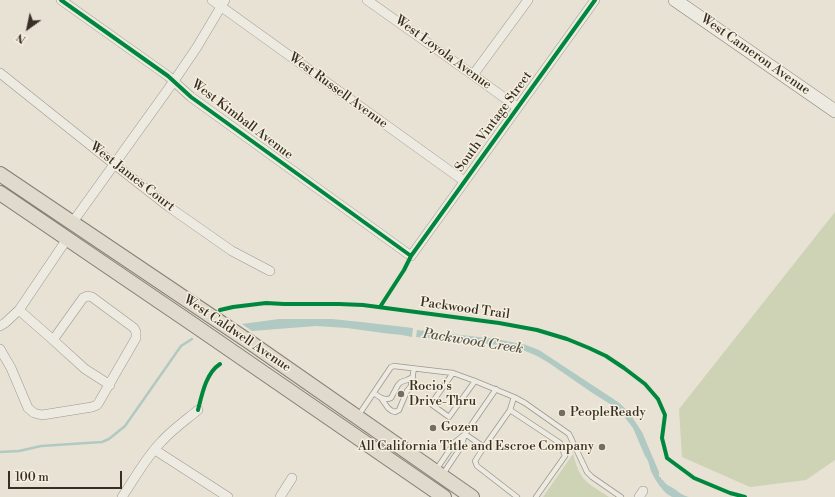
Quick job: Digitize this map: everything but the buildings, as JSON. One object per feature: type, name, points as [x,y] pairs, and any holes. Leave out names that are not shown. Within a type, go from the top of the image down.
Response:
[{"type":"main road","name":"West Caldwell Avenue","points":[[0,174],[250,343],[472,497]]},
{"type":"main road","points":[[0,190],[13,193],[62,225],[72,223]]},
{"type":"main road","name":"West Caldwell Avenue","points":[[0,194],[201,329],[444,497]]},
{"type":"main road","points":[[355,436],[371,438],[425,475],[438,478],[438,474]]},
{"type":"street","name":"West Kimball Avenue","points":[[61,0],[174,81],[191,97],[411,256]]},
{"type":"street","name":"West Russell Avenue","points":[[212,0],[223,3],[464,181]]},
{"type":"street","name":"West Loyola Avenue","points":[[367,0],[517,107]]},
{"type":"street","points":[[473,75],[528,0]]},
{"type":"street","name":"South Vintage Street","points":[[411,256],[595,0]]},
{"type":"street","name":"West Cameron Avenue","points":[[675,0],[835,111]]},
{"type":"street","points":[[72,223],[174,81],[223,3]]},
{"type":"street","name":"West James Court","points":[[0,73],[169,207],[232,251],[270,271]]},
{"type":"street","points":[[0,326],[19,310],[68,239]]},
{"type":"street","points":[[0,349],[11,368],[28,408],[34,413],[42,415],[97,405],[136,338],[136,332],[134,328],[92,297],[88,296],[83,298],[53,340]]},
{"type":"street","points":[[19,310],[85,369],[110,385]]},
{"type":"street","points":[[122,497],[161,442],[198,410]]},
{"type":"street","points":[[155,450],[228,497]]},
{"type":"street","points":[[280,497],[292,478]]},
{"type":"lane","points":[[357,417],[391,367],[396,366],[453,373],[475,380],[525,402],[569,434],[587,472],[621,497]]},
{"type":"lane","points":[[374,393],[381,398],[392,411],[395,412],[399,410],[407,391],[411,386],[414,368]]},
{"type":"lane","points":[[453,373],[431,404],[449,417],[475,380]]},
{"type":"lane","points":[[381,398],[391,398],[400,382],[413,377]]},
{"type":"lane","points":[[438,474],[455,442],[465,434],[496,389]]},
{"type":"lane","points":[[514,397],[510,410],[475,461],[477,466],[517,497]]},
{"type":"lane","points":[[510,410],[560,443],[565,456],[536,497]]},
{"type":"lane","points":[[465,434],[484,447]]},
{"type":"lane","points":[[438,474],[462,447],[465,434]]},
{"type":"green space","points":[[835,212],[835,460],[806,480],[750,487],[682,457],[679,409]]},
{"type":"green space","points":[[573,454],[578,469],[584,479],[609,497],[543,497]]},
{"type":"water","name":"Packwood Creek","points":[[279,319],[332,319],[413,328],[412,337],[347,328],[316,326],[252,331],[242,324]]},
{"type":"water","name":"Packwood Creek","points":[[417,330],[496,339],[526,345],[539,350],[618,402],[628,411],[642,432],[659,472],[659,477],[661,477],[667,485],[689,497],[670,496],[660,486],[654,478],[633,428],[623,415],[610,404],[549,363],[523,350],[508,346],[416,337]]},
{"type":"waterway","name":"Packwood Creek","points":[[0,452],[19,451],[41,446],[102,442],[109,439],[125,426],[181,346],[192,339]]},
{"type":"cycle path","points":[[61,0],[168,76],[191,97],[411,256]]},
{"type":"cycle path","points":[[380,307],[404,270],[411,256],[595,0]]},
{"type":"cycle path","name":"Packwood Trail","points":[[220,310],[266,303],[363,305],[499,323],[537,330],[567,339],[606,356],[645,384],[658,399],[665,415],[662,438],[667,458],[694,478],[730,493],[745,497]]},
{"type":"cycle path","points":[[198,410],[208,378],[220,364]]},
{"type":"place","name":"Rocio's Drive-Thru","points":[[401,394]]},
{"type":"place","name":"PeopleReady","points":[[562,413]]},
{"type":"place","name":"Gozen","points":[[433,428]]},
{"type":"place","name":"All California Title and Escroe Company","points":[[602,447]]}]
